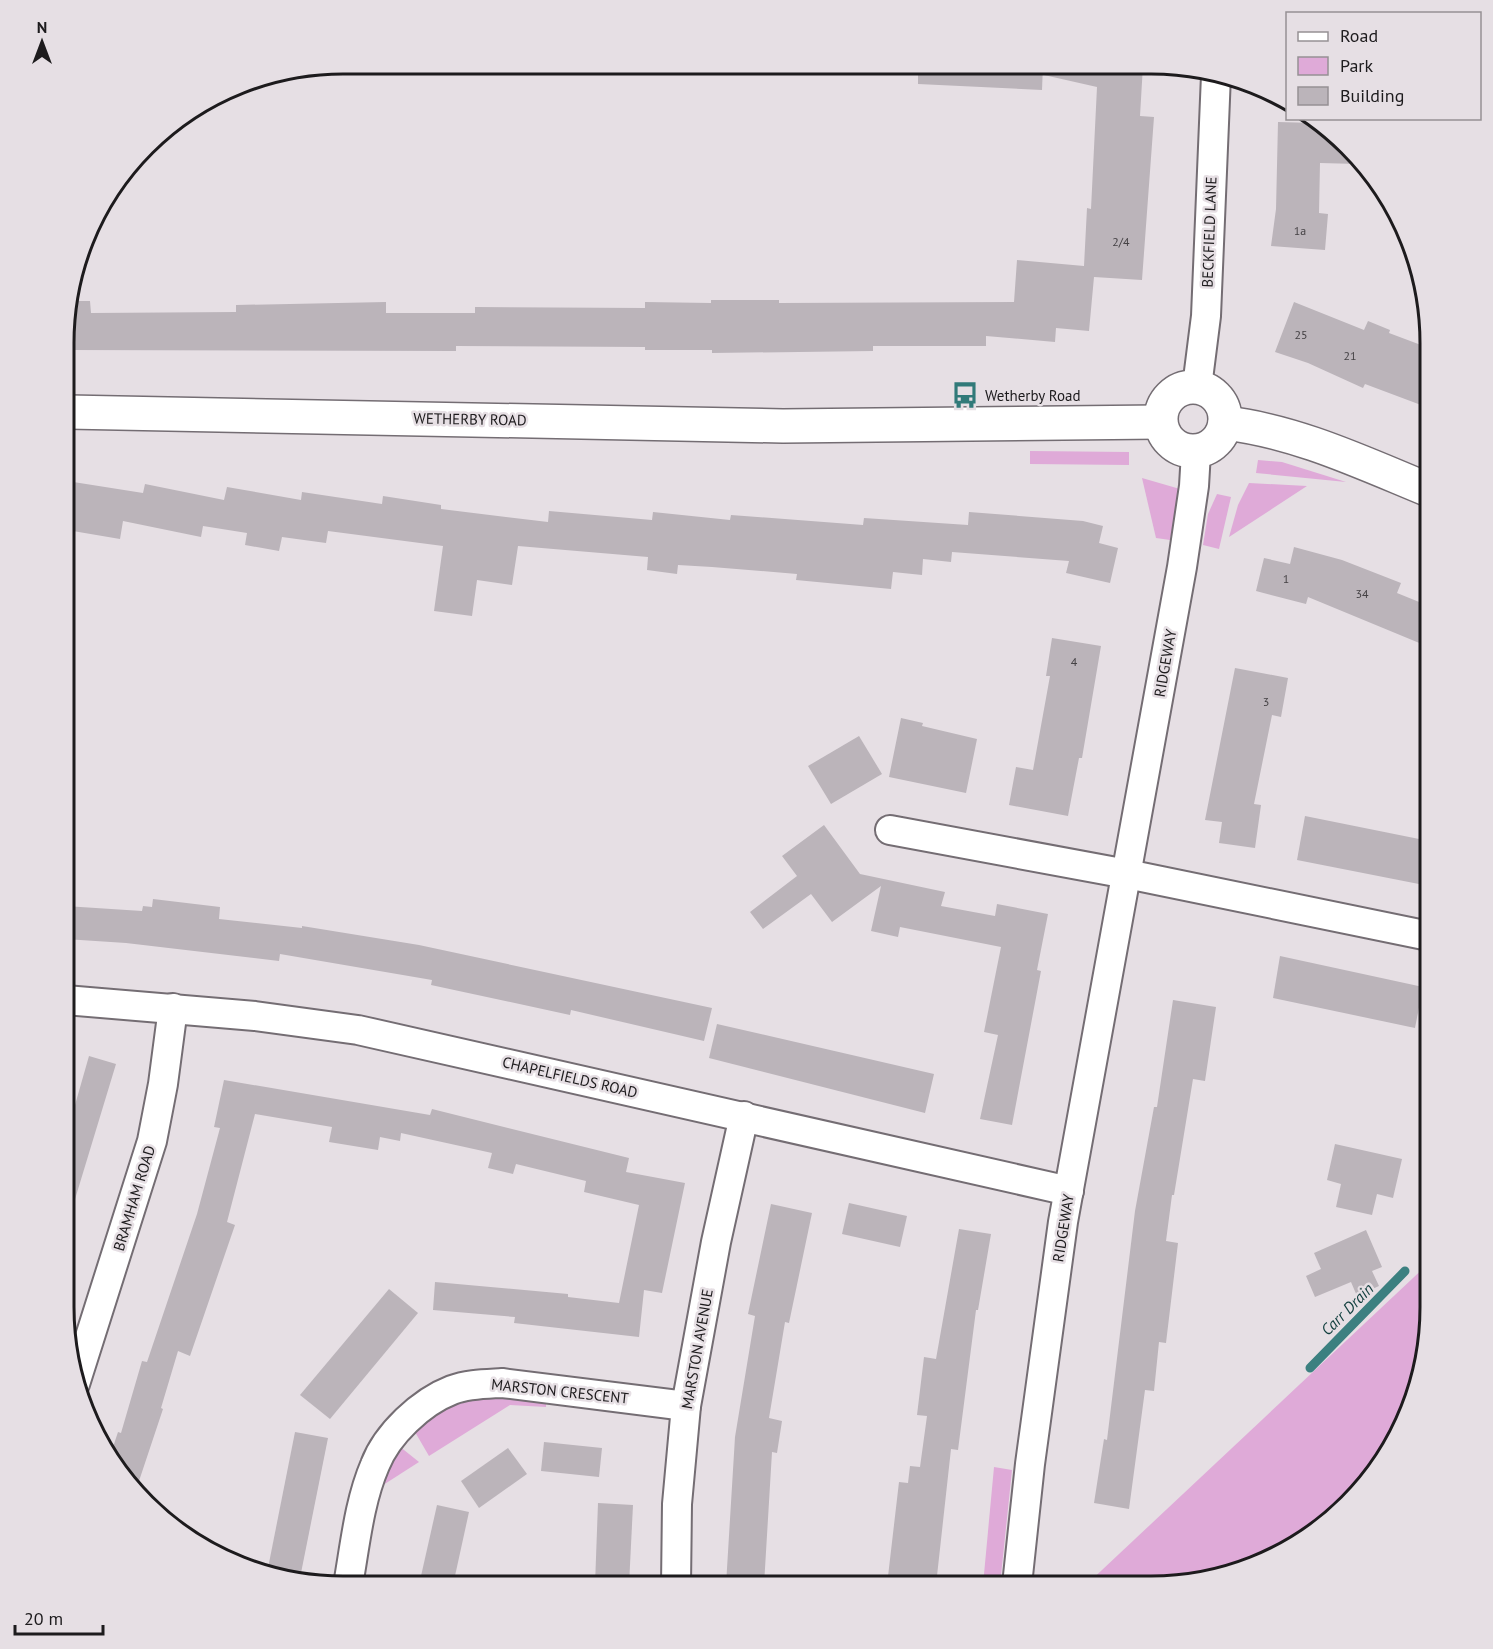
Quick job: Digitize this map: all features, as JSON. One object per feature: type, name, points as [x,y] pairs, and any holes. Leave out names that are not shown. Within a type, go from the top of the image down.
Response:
[{"type":"main road","points":[[1186,387],[1197,387],[1215,396],[1225,413],[1225,423],[1218,439],[1205,450],[1196,452],[1186,451],[1168,441],[1160,422],[1161,410],[1175,392],[1186,387]]},
{"type":"main road","name":"WETHERBY ROAD","points":[[74,412],[783,426],[1160,422]]},
{"type":"main road","points":[[1225,423],[1252,426],[1296,438],[1420,486]]},
{"type":"street","name":"BECKFIELD LANE","points":[[1197,387],[1206,316],[1216,82]]},
{"type":"street","name":"RIDGEWAY","points":[[1018,1576],[1031,1452],[1069,1191],[1183,558],[1194,486],[1196,452]]},
{"type":"street","points":[[890,830],[1127,874],[1420,934]]},
{"type":"street","name":"CHAPELFIELDS ROAD","points":[[74,1001],[255,1016],[358,1030],[1069,1191]]},
{"type":"street","name":"BRAMHAM ROAD","points":[[79,1361],[152,1141],[164,1084],[173,1008]]},
{"type":"street","name":"MARSTON AVENUE","points":[[676,1576],[677,1504],[687,1406],[716,1242],[744,1116]]},
{"type":"street","name":"MARSTON CRESCENT","points":[[350,1576],[366,1492],[375,1463],[407,1421],[436,1398],[452,1390],[502,1383],[687,1406]]},
{"type":"green space","points":[[1030,451],[1129,452],[1129,465],[1030,464]]},
{"type":"green space","points":[[1258,460],[1282,462],[1346,482],[1256,473]]},
{"type":"green space","points":[[1142,478],[1180,489],[1170,540],[1156,538]]},
{"type":"green space","points":[[1249,483],[1307,486],[1229,537],[1238,505]]},
{"type":"green space","points":[[1217,494],[1231,497],[1219,549],[1203,545],[1208,514]]},
{"type":"green space","points":[[1420,1271],[1417,1341],[1405,1393],[1392,1425],[1374,1456],[1341,1497],[1300,1530],[1269,1548],[1237,1561],[1203,1570],[1168,1575],[1096,1576]]},
{"type":"green space","points":[[489,1393],[546,1397],[546,1407],[510,1405],[429,1456],[415,1432],[432,1417],[449,1407]]},
{"type":"green space","points":[[399,1446],[419,1462],[380,1487]]},
{"type":"green space","points":[[994,1467],[1012,1470],[1001,1576],[984,1576]]},
{"type":"building","points":[[918,74],[1043,74],[1042,90],[918,84]]},
{"type":"building","points":[[1142,74],[1140,116],[1154,117],[1142,280],[1094,277],[1089,331],[1056,328],[1055,342],[986,336],[986,346],[873,346],[873,351],[712,353],[712,350],[645,350],[645,347],[456,346],[456,351],[74,350],[77,301],[90,301],[91,313],[236,312],[236,305],[386,302],[386,313],[475,313],[475,307],[645,308],[645,302],[711,303],[711,300],[779,300],[779,303],[1014,302],[1017,260],[1084,266],[1087,208],[1091,209],[1097,87],[1044,75]]},
{"type":"building","points":[[1278,122],[1305,123],[1328,140],[1352,164],[1320,163],[1319,213],[1328,214],[1325,250],[1271,246],[1276,209]]},
{"type":"building","points":[[1294,302],[1364,330],[1368,321],[1390,330],[1389,333],[1420,345],[1420,405],[1365,384],[1363,388],[1308,363],[1275,352]]},
{"type":"building","points":[[74,482],[143,493],[145,484],[224,500],[227,487],[301,500],[302,492],[382,504],[383,496],[441,505],[441,509],[548,522],[549,511],[652,520],[653,512],[730,520],[731,515],[863,525],[864,518],[968,525],[969,512],[1083,521],[1103,526],[1099,543],[1118,548],[1110,583],[1066,573],[1069,561],[952,552],[951,562],[923,559],[922,575],[893,572],[891,589],[796,580],[797,574],[712,567],[678,565],[677,574],[647,570],[648,557],[518,546],[512,585],[477,580],[472,616],[434,611],[443,546],[328,531],[326,543],[282,537],[279,551],[245,545],[247,533],[203,526],[201,537],[123,521],[120,539],[74,531]]},
{"type":"building","points":[[1294,547],[1342,560],[1401,583],[1397,593],[1420,602],[1420,643],[1308,597],[1306,604],[1256,591],[1264,558],[1290,564]]},
{"type":"building","points":[[1052,638],[1101,646],[1082,758],[1079,758],[1068,816],[1009,805],[1016,767],[1033,770],[1050,676],[1046,676]]},
{"type":"building","points":[[1235,668],[1288,678],[1281,717],[1272,715],[1254,804],[1261,805],[1255,848],[1219,843],[1222,822],[1205,820]]},
{"type":"building","points":[[901,718],[923,723],[922,726],[977,739],[966,793],[889,777]]},
{"type":"building","points":[[859,736],[882,774],[831,804],[808,766]]},
{"type":"building","points":[[1305,816],[1420,839],[1420,884],[1297,860]]},
{"type":"building","points":[[824,825],[860,874],[945,892],[941,906],[995,916],[997,904],[1048,914],[1037,970],[1041,971],[1012,1125],[980,1119],[998,1035],[984,1032],[1001,947],[900,927],[898,937],[871,931],[881,886],[832,922],[811,894],[763,929],[750,912],[797,876],[782,856]]},
{"type":"building","points":[[153,899],[220,907],[219,919],[302,928],[302,926],[419,945],[712,1008],[704,1041],[571,1010],[570,1015],[431,985],[432,980],[280,954],[279,961],[126,943],[74,940],[74,907],[142,911],[143,906],[152,907]]},
{"type":"building","points":[[1280,956],[1420,986],[1420,1002],[1415,1028],[1273,998]]},
{"type":"building","points":[[1173,1000],[1216,1007],[1205,1081],[1193,1079],[1174,1195],[1172,1195],[1166,1241],[1178,1243],[1166,1343],[1159,1342],[1154,1391],[1145,1390],[1129,1509],[1094,1503],[1104,1439],[1107,1440],[1135,1211],[1154,1107],[1157,1107]]},
{"type":"building","points":[[717,1024],[934,1074],[925,1113],[709,1058]]},
{"type":"building","points":[[89,1056],[116,1064],[74,1203],[74,1108]]},
{"type":"building","points":[[224,1080],[430,1115],[432,1109],[629,1158],[626,1172],[685,1183],[662,1293],[644,1290],[639,1337],[514,1323],[515,1317],[433,1310],[435,1282],[568,1294],[568,1297],[619,1303],[639,1205],[584,1192],[586,1181],[516,1164],[513,1174],[488,1168],[492,1153],[401,1133],[400,1141],[380,1137],[378,1150],[329,1142],[332,1127],[255,1114],[227,1222],[235,1225],[190,1356],[178,1351],[161,1408],[163,1409],[139,1482],[113,1446],[118,1432],[121,1433],[142,1361],[147,1362],[197,1214],[220,1128],[214,1127]]},
{"type":"building","points":[[1335,1144],[1402,1159],[1393,1198],[1377,1194],[1372,1215],[1336,1207],[1341,1184],[1327,1180]]},
{"type":"building","points":[[849,1203],[907,1216],[900,1247],[842,1234]]},
{"type":"building","points":[[771,1204],[812,1213],[789,1323],[785,1322],[769,1418],[782,1421],[777,1453],[772,1452],[765,1576],[727,1576],[735,1437],[755,1316],[748,1314]]},
{"type":"building","points":[[959,1229],[991,1234],[978,1310],[976,1310],[958,1450],[951,1449],[937,1576],[888,1576],[899,1482],[908,1483],[910,1466],[920,1467],[927,1416],[917,1415],[924,1357],[936,1359]]},
{"type":"building","points":[[1366,1230],[1382,1267],[1372,1271],[1379,1286],[1357,1296],[1351,1282],[1315,1297],[1306,1276],[1321,1269],[1314,1253]]},
{"type":"building","points":[[389,1289],[418,1313],[330,1419],[300,1395]]},
{"type":"building","points":[[295,1432],[328,1438],[301,1572],[269,1565]]},
{"type":"building","points":[[544,1442],[602,1448],[599,1477],[541,1471]]},
{"type":"building","points":[[508,1448],[527,1474],[479,1508],[461,1481]]},
{"type":"building","points":[[598,1503],[633,1505],[629,1576],[595,1576]]},
{"type":"building","points":[[437,1505],[469,1512],[455,1576],[421,1576]]},
{"type":"waterway","name":"Carr Drain","points":[[1310,1368],[1405,1271]]},
{"type":"place","name":"Wetherby Road","points":[[965,395]]}]
